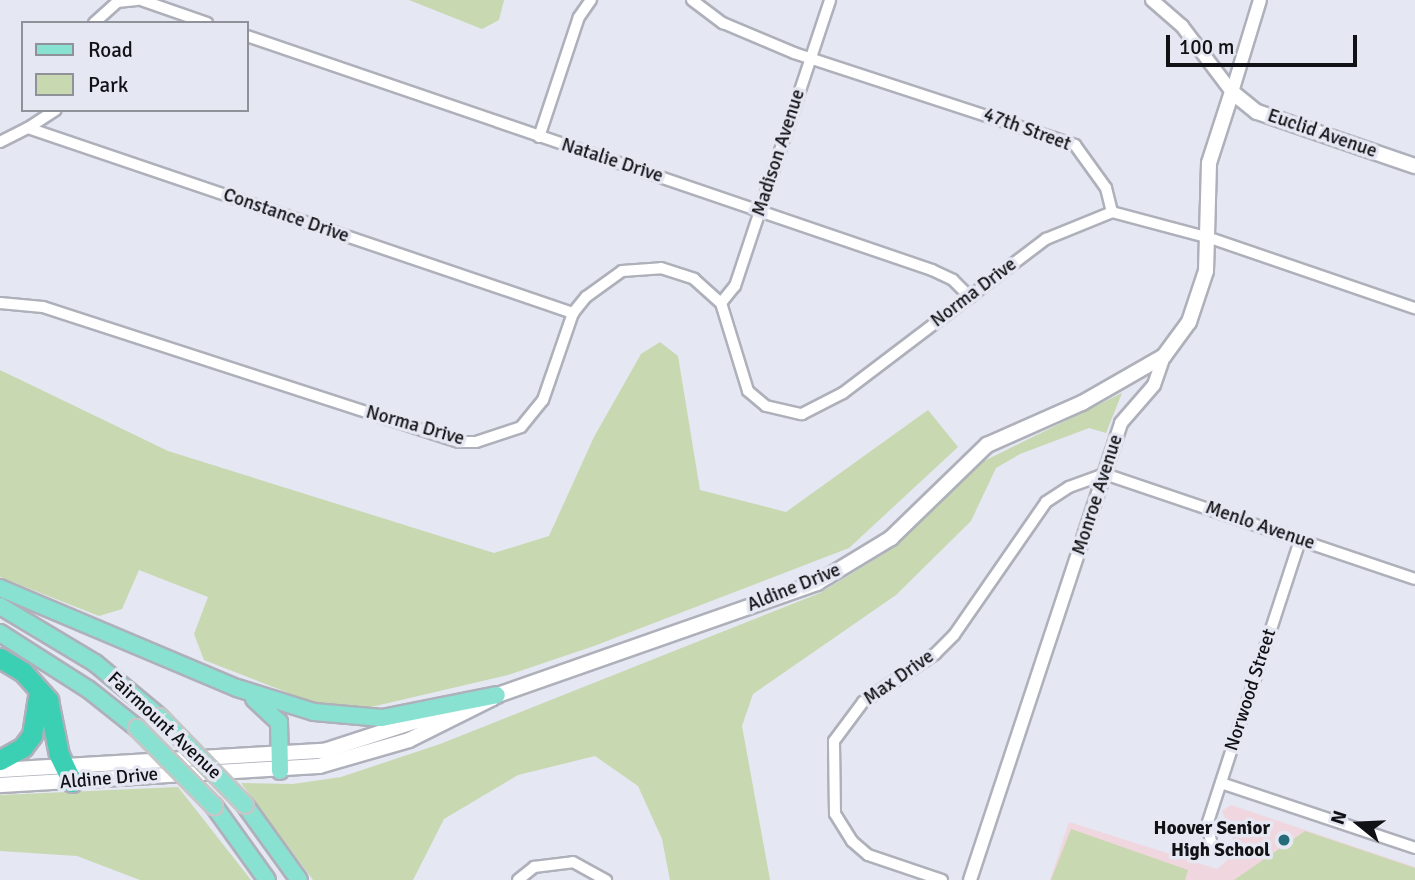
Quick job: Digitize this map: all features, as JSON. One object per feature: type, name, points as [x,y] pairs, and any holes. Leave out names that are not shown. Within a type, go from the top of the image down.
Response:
[{"type":"highway","points":[[0,658],[23,672],[48,700],[67,773]]},
{"type":"highway","points":[[0,760],[23,747],[32,735],[39,691]]},
{"type":"main road","name":"Euclid Avenue","points":[[1232,92],[1257,112],[1415,166]]},
{"type":"main road","name":"Monroe Avenue","points":[[1164,356],[1189,322],[1206,271],[1210,238],[1209,163],[1232,92]]},
{"type":"main road","name":"Aldine Drive","points":[[0,770],[67,773],[368,755],[452,722],[497,695],[817,583],[891,538],[987,445],[1082,403],[1164,356]]},
{"type":"main road","points":[[0,588],[237,688],[314,712],[357,719],[497,695]]},
{"type":"main road","name":"Fairmount Avenue","points":[[0,606],[95,663],[160,717],[245,805],[299,880]]},
{"type":"main road","name":"Fairmount Avenue","points":[[0,633],[88,689],[137,728],[214,806],[267,880]]},
{"type":"main road","points":[[237,688],[275,714],[281,731],[280,762]]},
{"type":"main road","name":"Aldine Drive","points":[[0,785],[67,773]]},
{"type":"street","points":[[96,21],[117,2],[139,0],[201,21]]},
{"type":"street","points":[[539,136],[579,17],[591,0]]},
{"type":"street","name":"47th Street","points":[[692,0],[723,23],[810,58],[1074,145],[1106,188],[1112,212]]},
{"type":"street","name":"Madison Avenue","points":[[721,303],[735,286],[830,0]]},
{"type":"street","name":"Euclid Avenue","points":[[1152,0],[1182,26],[1232,92]]},
{"type":"street","name":"Monroe Avenue","points":[[1232,92],[1260,0]]},
{"type":"street","name":"Natalie Drive","points":[[248,36],[932,270],[953,280],[970,297]]},
{"type":"street","points":[[0,142],[53,112]]},
{"type":"street","name":"Constance Drive","points":[[28,128],[573,313]]},
{"type":"street","points":[[1112,212],[1210,238],[1415,308]]},
{"type":"street","name":"Norma Drive","points":[[0,303],[43,307],[459,442],[477,442],[522,427],[543,401],[573,313],[614,275],[662,268],[694,279],[721,303],[748,391],[766,406],[802,414],[843,393],[1046,239],[1112,212]]},
{"type":"street","name":"Monroe Avenue","points":[[970,880],[1121,423],[1154,385],[1164,356]]},
{"type":"street","name":"Menlo Avenue","points":[[1105,474],[1415,579]]},
{"type":"street","name":"Max Drive","points":[[942,880],[868,855],[852,841],[835,814],[834,741],[863,702],[935,654],[954,635],[1046,502],[1069,487],[1105,474]]},
{"type":"street","name":"Norwood Street","points":[[1211,841],[1207,825],[1300,540]]},
{"type":"street","points":[[1222,783],[1415,848]]},
{"type":"street","points":[[518,880],[534,867],[573,862],[606,880]]},
{"type":"shaded area","name":"Hoover Senior High School","points":[[1231,805],[1415,867],[1415,880],[1050,880],[1069,822],[1217,869],[1233,855],[1235,845],[1222,811]]},
{"type":"green space","points":[[409,0],[504,0],[499,20],[482,29]]},
{"type":"green space","points":[[660,342],[678,356],[700,490],[786,512],[928,410],[958,447],[849,548],[594,646],[508,675],[371,707],[314,703],[204,660],[194,634],[208,597],[139,570],[122,609],[99,616],[0,577],[0,370],[168,451],[494,553],[549,536],[594,437],[641,354]]},
{"type":"green space","points":[[1122,393],[1106,433],[1089,428],[1020,454],[996,468],[971,521],[896,595],[753,694],[742,726],[770,880],[670,880],[662,839],[638,786],[595,756],[518,775],[444,819],[413,880],[313,880],[241,783],[293,784],[341,777],[440,744],[820,593],[885,553],[978,464]]},
{"type":"green space","points":[[178,787],[251,880],[140,880],[77,856],[0,851],[0,795]]},
{"type":"green space","points":[[1071,829],[1188,870],[1185,880],[1051,880]]},
{"type":"green space","points":[[1305,831],[1415,868],[1415,880],[1234,880]]},
{"type":"place","name":"Hoover Senior High School","points":[[1284,840]]}]
